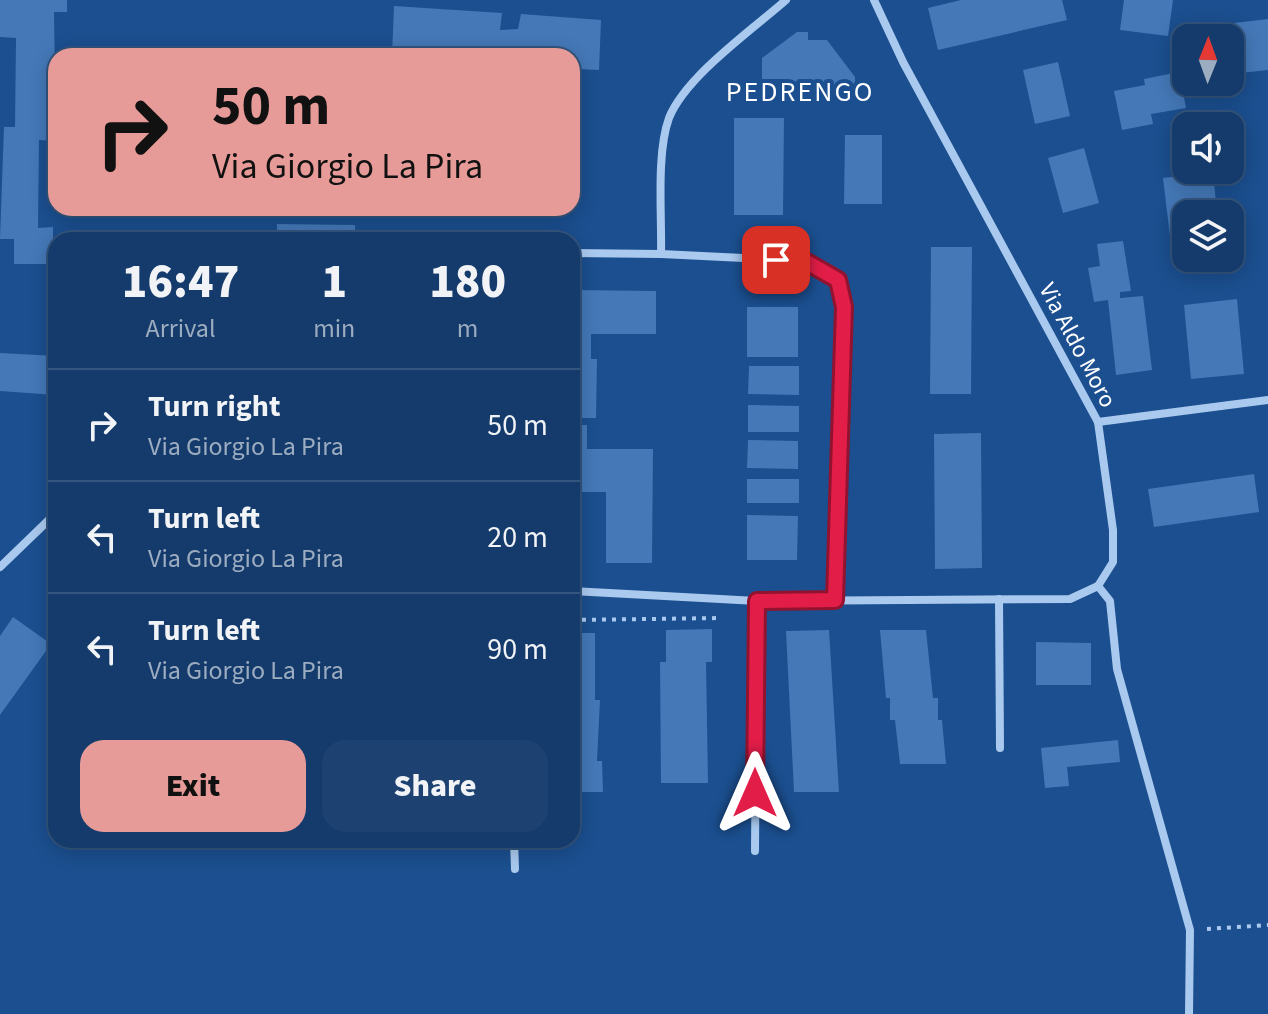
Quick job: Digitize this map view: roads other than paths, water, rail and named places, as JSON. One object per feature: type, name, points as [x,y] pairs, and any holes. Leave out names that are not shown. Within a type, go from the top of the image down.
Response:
[{"type":"street","points":[[661,254],[664,146],[670,117],[692,86],[786,0]]},
{"type":"street","name":"Via Aldo Moro","points":[[874,0],[903,62],[1098,422],[1113,530],[1113,562],[1098,586]]},
{"type":"street","points":[[580,253],[805,261],[838,280],[844,307],[835,600]]},
{"type":"street","points":[[1098,422],[1268,400]]},
{"type":"street","points":[[0,567],[48,521]]},
{"type":"street","points":[[580,591],[757,601],[1070,599],[1098,586],[1110,601],[1117,669],[1190,930],[1189,1014]]},
{"type":"street","points":[[999,599],[1000,748]]},
{"type":"street","points":[[755,851],[757,601]]},
{"type":"street","points":[[514,848],[515,869]]},
{"type":"district","name":"PEDRENGO","points":[[800,91]]}]
